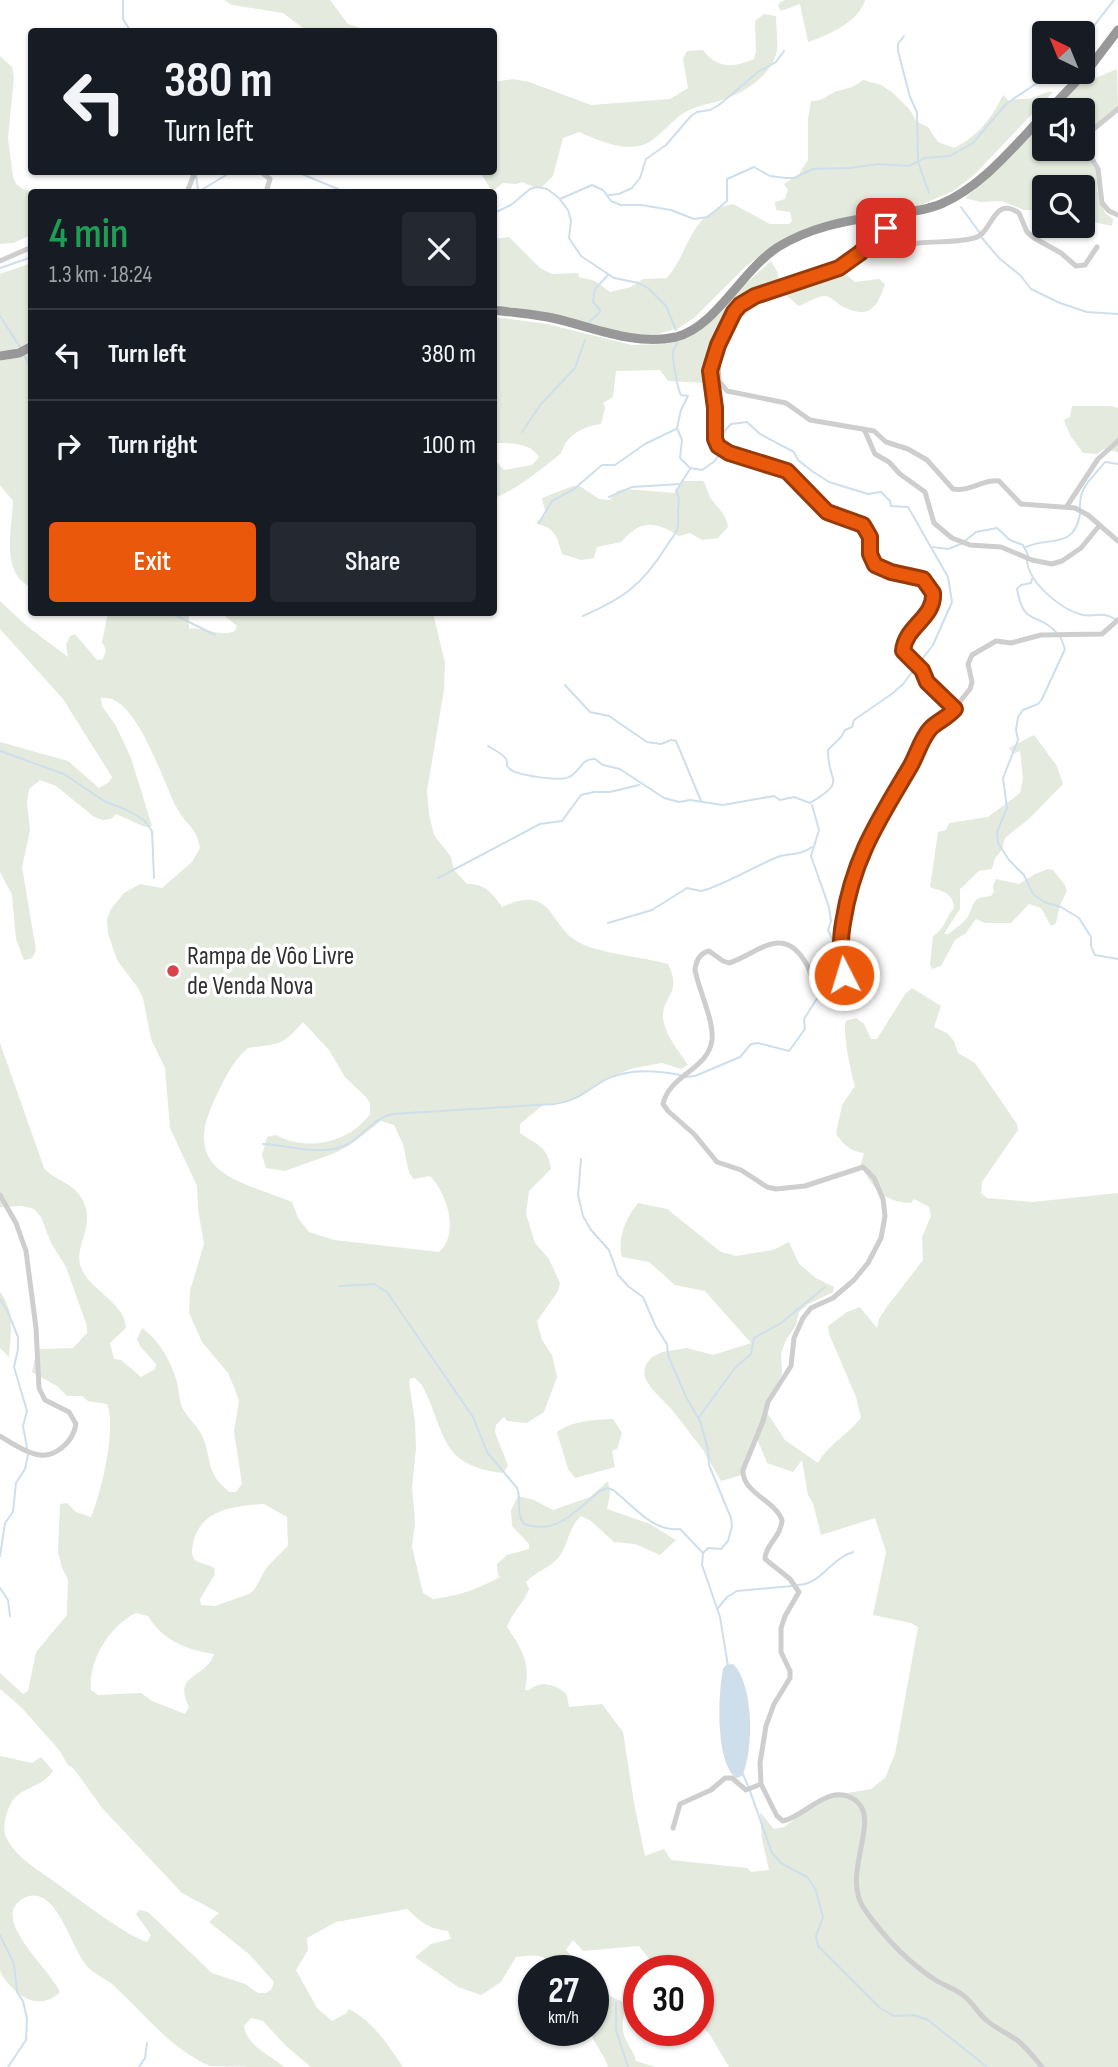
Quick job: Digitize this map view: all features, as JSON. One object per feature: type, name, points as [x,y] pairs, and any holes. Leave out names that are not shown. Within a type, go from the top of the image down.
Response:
[{"type":"highway","points":[[1060,98],[1090,67],[1118,30]]},
{"type":"highway","points":[[497,310],[557,319],[630,338],[658,340],[677,337],[701,326],[758,263],[777,248],[802,234],[832,224],[914,212],[942,204],[982,178],[1032,127]]},
{"type":"highway","points":[[0,356],[19,353],[28,348]]},
{"type":"street","points":[[1118,109],[1090,132],[1087,144],[1098,169],[1102,203],[1118,215]]},
{"type":"street","points":[[860,253],[917,243],[974,238],[985,232],[998,211],[1008,209],[1019,213],[1027,232],[1034,238],[1076,266],[1085,265],[1097,247]]},
{"type":"street","points":[[914,212],[881,232],[860,253],[832,271],[747,300],[734,312],[718,345],[710,371],[716,443],[729,453],[787,471],[827,512],[863,525],[870,537],[870,554],[875,565],[927,582],[933,593],[933,605],[907,635],[903,651],[922,670],[927,682],[955,709]]},
{"type":"street","points":[[0,261],[28,249]]},
{"type":"street","points":[[718,345],[719,381],[727,391],[786,403],[810,421],[874,431],[886,442],[915,452],[932,464],[953,489],[967,489],[994,481],[1002,483],[1025,506],[1067,506],[1082,511],[1118,541]]},
{"type":"street","points":[[864,429],[875,454],[925,492],[934,523],[952,538],[970,545],[1001,547],[1032,561],[1052,564],[1081,548],[1100,526]]},
{"type":"street","points":[[1067,506],[1098,459],[1118,441]]},
{"type":"street","points":[[1042,2067],[1025,2047],[986,2020],[967,1998],[937,1981],[899,1952],[860,1903],[855,1884],[865,1822],[862,1807],[857,1801],[843,1795],[832,1796],[783,1821],[778,1819],[761,1784],[760,1769],[766,1726],[790,1675],[781,1652],[783,1622],[799,1592],[790,1579],[765,1559],[765,1553],[780,1532],[782,1520],[774,1507],[747,1484],[743,1470],[768,1402],[790,1366],[794,1338],[799,1327],[811,1308],[839,1294],[862,1272],[881,1238],[884,1207],[879,1185],[863,1167],[805,1185],[776,1189],[762,1185],[741,1170],[717,1163],[694,1134],[663,1104],[666,1094],[677,1080],[702,1060],[712,1040],[695,970],[704,952],[712,952],[723,961],[729,962],[763,946],[780,943],[790,947],[803,959],[820,995],[826,996],[841,980],[845,967],[841,941],[843,922],[852,879],[863,850],[929,729],[946,720],[971,685],[969,660],[981,648],[996,641],[1012,643],[1038,636],[1102,634],[1118,620]]},
{"type":"street","points":[[0,1195],[16,1223],[26,1251],[36,1328],[38,1388],[50,1404],[65,1409],[72,1415],[76,1424],[71,1439],[63,1447],[43,1456],[31,1453],[0,1436]]},
{"type":"street","points":[[673,1828],[680,1804],[711,1790],[725,1778],[732,1779],[743,1790],[761,1784]]},
{"type":"shaded area","points":[[224,0],[330,0],[348,24],[361,28],[303,28],[283,13],[232,5]]},
{"type":"shaded area","points":[[785,0],[865,0],[857,15],[850,21],[833,32],[808,42],[800,4],[781,11],[779,3]]},
{"type":"shaded area","points":[[764,14],[776,16],[777,45],[771,65],[760,79],[745,90],[689,110],[651,141],[642,145],[624,147],[579,132],[563,138],[553,176],[542,187],[522,182],[503,183],[491,189],[482,175],[497,175],[497,82],[513,79],[529,82],[591,105],[670,99],[688,88],[683,59],[687,51],[703,50],[714,61],[726,65],[754,59],[755,21]]},
{"type":"shaded area","points":[[0,56],[12,67],[14,77],[8,138],[13,177],[16,184],[28,190],[28,236],[13,243],[0,244]]},
{"type":"shaded area","points":[[1117,69],[1118,111],[1095,131],[1095,98],[1062,98],[1072,88],[1081,84],[1096,84],[1096,78]]},
{"type":"shaded area","points":[[863,80],[881,85],[910,110],[917,122],[928,127],[938,142],[954,148],[983,126],[1003,95],[1009,101],[1032,98],[1032,114],[974,175],[953,191],[921,205],[859,214],[805,229],[784,239],[746,266],[695,317],[679,328],[654,335],[634,335],[549,313],[497,305],[497,239],[509,237],[540,268],[552,274],[578,273],[579,277],[595,281],[610,292],[631,287],[643,279],[667,278],[699,224],[719,208],[733,204],[770,224],[789,224],[792,221],[790,212],[776,210],[775,202],[785,199],[788,190],[784,184],[799,174],[808,160],[811,101]]},
{"type":"shaded area","points":[[1053,92],[1047,98],[1032,98],[1046,93]]},
{"type":"shaded area","points":[[1032,131],[1032,161],[1092,161],[1096,171],[1097,190],[1105,213],[1113,219],[1112,226],[1095,222],[1095,175],[1032,175],[1032,210],[1024,210],[1002,201],[980,202],[965,198],[998,169]]},
{"type":"shaded area","points":[[771,261],[778,273],[779,286],[837,270],[855,282],[879,279],[885,284],[874,306],[864,312],[849,309],[826,296],[799,306],[781,294],[764,300],[744,316],[713,350],[706,383],[668,381],[660,370],[616,371],[613,397],[603,403],[605,408],[601,424],[574,434],[552,461],[497,497],[497,462],[504,470],[532,465],[539,457],[525,446],[497,443],[497,317],[547,324],[632,345],[667,344],[680,339]]},
{"type":"shaded area","points":[[28,264],[28,342],[0,353],[0,274]]},
{"type":"shaded area","points":[[28,351],[28,585],[15,572],[11,561],[13,501],[0,485],[0,361]]},
{"type":"shaded area","points":[[1072,406],[1118,408],[1118,452],[1104,449],[1097,454],[1083,453],[1070,435],[1064,420],[1070,417]]},
{"type":"shaded area","points":[[683,481],[703,481],[727,522],[728,527],[718,538],[702,540],[690,533],[679,536],[655,525],[641,526],[621,542],[597,547],[594,558],[581,560],[562,554],[554,534],[548,528],[537,524],[537,521],[546,515],[542,498],[573,486],[580,486],[599,499],[610,500],[617,491],[625,489],[675,493]]},
{"type":"shaded area","points":[[0,601],[28,627],[68,657],[66,645],[70,636],[75,634],[97,660],[103,659],[106,650],[102,642],[107,616],[189,616],[189,629],[229,633],[235,631],[237,626],[225,616],[434,616],[445,663],[444,690],[427,791],[434,835],[451,857],[454,870],[467,884],[488,890],[502,907],[532,900],[542,904],[571,937],[582,944],[668,964],[673,988],[665,1004],[664,1023],[672,1042],[688,1065],[681,1069],[662,1063],[634,1068],[612,1076],[575,1099],[543,1105],[520,1124],[520,1133],[544,1151],[550,1161],[551,1169],[529,1191],[526,1214],[535,1243],[549,1259],[560,1283],[558,1291],[537,1321],[542,1340],[552,1355],[557,1377],[544,1412],[527,1423],[507,1421],[504,1417],[496,1425],[495,1432],[508,1466],[503,1473],[466,1463],[455,1455],[441,1432],[422,1385],[415,1378],[411,1378],[409,1382],[416,1448],[412,1487],[415,1522],[412,1547],[423,1593],[433,1599],[459,1594],[500,1577],[497,1564],[507,1555],[529,1549],[529,1544],[512,1526],[511,1510],[518,1496],[534,1500],[553,1510],[590,1497],[608,1481],[610,1494],[607,1509],[650,1524],[676,1540],[660,1555],[635,1544],[614,1542],[591,1521],[581,1516],[573,1526],[559,1557],[526,1582],[529,1589],[507,1627],[526,1663],[525,1690],[544,1684],[559,1688],[567,1695],[569,1707],[602,1704],[623,1732],[645,1856],[664,1849],[671,1860],[747,1868],[751,1872],[769,1870],[762,1839],[760,1812],[774,1829],[784,1827],[824,1797],[871,1789],[885,1778],[895,1754],[918,1627],[873,1615],[886,1552],[875,1518],[821,1535],[813,1503],[808,1495],[802,1460],[793,1472],[767,1463],[756,1436],[742,1475],[721,1481],[703,1450],[646,1380],[646,1364],[662,1352],[687,1348],[713,1355],[751,1343],[705,1291],[675,1285],[649,1262],[622,1257],[621,1242],[626,1221],[638,1203],[667,1209],[721,1252],[736,1256],[773,1250],[789,1242],[799,1264],[816,1278],[834,1287],[833,1292],[808,1304],[799,1312],[796,1325],[781,1353],[782,1374],[764,1408],[785,1440],[818,1463],[861,1418],[856,1397],[828,1326],[847,1312],[860,1307],[877,1328],[886,1308],[923,1260],[922,1237],[931,1216],[929,1207],[914,1199],[911,1203],[902,1202],[880,1192],[869,1180],[861,1164],[864,1153],[848,1147],[836,1134],[842,1105],[855,1086],[846,1042],[846,1021],[856,1018],[864,1024],[871,1039],[877,1039],[905,994],[912,988],[941,1006],[934,1027],[947,1033],[954,1041],[958,1053],[975,1063],[1017,1124],[1018,1130],[982,1182],[981,1193],[987,1198],[1033,1202],[1118,1193],[1118,2067],[729,2067],[714,2042],[714,1955],[646,1955],[639,1946],[583,1951],[573,1940],[566,1950],[571,1955],[518,1955],[501,1982],[481,1995],[458,1987],[415,1957],[431,1944],[451,1939],[448,1931],[426,1924],[407,1909],[336,1922],[307,1938],[308,1950],[296,1970],[317,2008],[332,2021],[349,2009],[358,2014],[379,2034],[403,2067],[311,2067],[286,2046],[263,2021],[251,2018],[244,2026],[250,2040],[284,2067],[210,2066],[169,2040],[112,1984],[89,1968],[56,1911],[43,1898],[35,1895],[24,1898],[15,1906],[15,1926],[28,1949],[60,1992],[52,1998],[34,2001],[11,1987],[0,1971],[0,1756],[32,1763],[41,1757],[53,1771],[43,1781],[15,1798],[7,1811],[5,1835],[23,1859],[139,1939],[147,1942],[151,1935],[136,1914],[139,1910],[148,1912],[212,1973],[245,1984],[258,1993],[271,1990],[274,1982],[250,1955],[209,1922],[219,1913],[182,1893],[103,1809],[59,1750],[22,1708],[0,1689],[0,1673],[23,1694],[28,1691],[36,1652],[67,1615],[68,1579],[58,1552],[60,1504],[67,1503],[76,1512],[91,1517],[103,1477],[109,1444],[110,1415],[107,1404],[88,1401],[82,1396],[67,1396],[57,1386],[32,1372],[36,1353],[40,1349],[73,1348],[87,1333],[87,1326],[66,1267],[51,1243],[41,1217],[34,1209],[22,1206],[0,1207],[0,1043],[44,1168],[74,1189],[85,1204],[87,1224],[79,1261],[87,1277],[120,1311],[126,1328],[110,1343],[114,1359],[121,1360],[141,1377],[155,1369],[156,1364],[137,1339],[142,1328],[148,1333],[164,1352],[171,1366],[182,1406],[202,1436],[211,1469],[217,1480],[230,1492],[236,1492],[242,1484],[234,1431],[239,1401],[228,1373],[202,1342],[189,1313],[190,1291],[204,1244],[197,1186],[170,1128],[165,1068],[151,1039],[143,998],[117,960],[108,933],[107,919],[111,909],[124,893],[140,884],[162,888],[192,862],[200,848],[194,831],[178,810],[137,724],[126,709],[114,700],[101,698],[102,706],[116,726],[131,758],[152,826],[145,827],[116,814],[111,819],[102,820],[93,816],[56,786],[40,780],[29,789],[27,802],[30,831],[22,867],[36,950],[32,958],[24,960],[16,939],[12,895],[0,872],[0,742],[68,761],[99,788],[112,777],[63,699],[0,629]],"holes":[[[303,1022],[329,1050],[345,1077],[366,1097],[370,1103],[370,1114],[351,1132],[327,1142],[301,1143],[276,1135],[267,1137],[262,1155],[266,1168],[285,1171],[335,1153],[381,1121],[394,1125],[403,1144],[409,1173],[414,1179],[430,1176],[446,1203],[449,1235],[439,1252],[334,1240],[309,1232],[298,1218],[292,1202],[236,1180],[210,1160],[205,1145],[205,1127],[213,1103],[232,1067],[248,1048],[284,1040]],[[264,1504],[287,1517],[288,1546],[267,1567],[254,1590],[215,1606],[201,1605],[200,1599],[215,1574],[214,1568],[198,1562],[192,1553],[197,1532],[203,1523],[211,1516],[231,1508]],[[136,1613],[148,1616],[168,1638],[194,1650],[214,1654],[210,1662],[187,1682],[184,1688],[189,1707],[185,1714],[152,1701],[141,1693],[98,1695],[91,1690],[93,1667],[110,1635]]]},
{"type":"shaded area","points":[[1034,735],[1057,766],[1063,784],[1030,818],[1005,838],[992,869],[979,871],[960,889],[960,909],[944,934],[948,934],[965,920],[976,900],[991,896],[996,879],[1019,884],[1048,869],[1053,870],[1067,891],[1056,923],[1051,926],[1041,908],[1029,904],[1011,923],[985,923],[976,919],[966,933],[955,940],[941,966],[932,969],[930,964],[933,936],[954,908],[949,896],[930,887],[938,832],[946,830],[949,823],[988,817],[1020,793],[1023,778],[1020,751],[1013,754],[1009,748]]},
{"type":"shaded area","points":[[0,1292],[10,1315],[9,1357],[0,1348]]},
{"type":"shaded area","points":[[613,1419],[622,1433],[617,1449],[612,1451],[615,1467],[575,1478],[568,1469],[557,1432],[577,1423]]},
{"type":"shaded area","points":[[609,1994],[623,2002],[623,2046],[629,2046],[636,2061],[655,2067],[608,2067],[598,2046],[609,2046]]},
{"type":"water","points":[[733,1664],[745,1686],[750,1718],[746,1765],[742,1776],[736,1778],[724,1758],[720,1727],[723,1669],[726,1665]]},
{"type":"waterway","points":[[123,0],[123,19],[129,28]]},
{"type":"waterway","points":[[1096,23],[1114,0]]},
{"type":"waterway","points":[[904,36],[898,44],[898,51],[910,97],[917,112],[918,160]]},
{"type":"waterway","points":[[609,195],[632,188],[640,178],[646,159],[666,145],[691,116],[719,105],[758,72],[776,62],[784,51]]},
{"type":"waterway","points":[[560,199],[592,185],[603,190],[611,201],[621,205],[671,210],[694,219],[708,217],[727,201],[727,179],[754,167],[770,176],[794,178],[813,169],[879,164],[909,166],[925,158],[950,156],[973,143],[1006,104],[1035,84]]},
{"type":"waterway","points":[[918,162],[929,193]]},
{"type":"waterway","points":[[196,175],[198,189]]},
{"type":"waterway","points":[[203,189],[226,175]]},
{"type":"waterway","points":[[304,175],[338,189]]},
{"type":"waterway","points":[[497,212],[511,205],[530,189],[547,189],[558,197],[568,210],[571,221],[569,238],[581,256],[614,278],[639,283],[648,288],[666,306],[676,330]]},
{"type":"waterway","points":[[961,207],[980,233]]},
{"type":"waterway","points":[[982,238],[1031,289],[1087,312],[1118,314]]},
{"type":"waterway","points":[[0,268],[28,258]]},
{"type":"waterway","points":[[589,322],[600,310],[593,302],[595,289],[608,275]]},
{"type":"waterway","points":[[0,316],[20,347]]},
{"type":"waterway","points":[[522,432],[541,404],[575,368],[585,340]]},
{"type":"waterway","points":[[678,342],[673,361],[681,395],[688,396],[677,428],[682,440],[680,458],[690,468],[702,470],[715,461],[721,451]]},
{"type":"waterway","points":[[24,355],[28,362]]},
{"type":"waterway","points":[[488,746],[505,757],[510,769],[539,777],[569,777],[584,763],[595,759],[603,765],[620,769],[664,798],[679,802],[690,800],[723,805],[774,796],[780,800],[794,797],[810,803],[833,785],[828,750],[845,730],[852,727],[854,720],[903,684],[933,645],[952,602],[948,577],[908,507],[891,506],[881,492],[868,494],[829,482],[798,460],[794,452],[760,434],[747,422],[731,424],[722,434],[721,445]]},
{"type":"waterway","points":[[539,523],[552,501],[574,489],[602,465],[615,465],[645,444],[676,429]]},
{"type":"waterway","points":[[1080,508],[1084,488],[1091,478],[1105,462],[1118,464]]},
{"type":"waterway","points":[[583,616],[621,596],[649,571],[676,531],[679,502],[676,491],[690,469]]},
{"type":"waterway","points":[[609,497],[632,487],[680,484]]},
{"type":"waterway","points":[[1026,547],[1066,537],[1077,525],[1080,514]]},
{"type":"waterway","points":[[965,541],[976,532],[997,528],[1010,540],[1023,545],[1028,555]]},
{"type":"waterway","points":[[933,547],[948,549],[961,544]]},
{"type":"waterway","points":[[1027,560],[1039,586],[1056,601],[1083,615],[1103,615],[1115,619]]},
{"type":"waterway","points":[[1032,579],[1031,583],[1021,585],[1017,589],[1023,609],[1056,632]]},
{"type":"waterway","points":[[177,616],[215,635]]},
{"type":"waterway","points":[[1060,636],[1065,649],[1042,699],[1038,704],[1023,710],[1018,717],[1018,740],[1003,778],[1007,808],[997,832],[998,843],[1009,860],[1024,875],[1033,894],[1079,918],[1091,937],[1095,955],[1118,959]]},
{"type":"waterway","points":[[565,685],[590,712],[609,716],[647,742],[661,744],[676,741],[701,801]]},
{"type":"waterway","points":[[0,751],[64,774],[104,801],[144,820],[152,831],[154,878]]},
{"type":"waterway","points":[[438,878],[540,824],[562,821],[581,795],[639,785]]},
{"type":"waterway","points":[[812,805],[819,830],[811,856],[829,907],[831,921],[828,930],[833,941],[830,949],[832,974],[821,993]]},
{"type":"waterway","points":[[608,923],[652,910],[687,888],[701,891],[708,889],[775,858],[812,847]]},
{"type":"waterway","points":[[685,1077],[695,1076],[740,1057],[751,1044],[758,1043],[789,1051],[805,1029],[804,1019],[818,997]]},
{"type":"waterway","points":[[263,1144],[326,1150],[352,1142],[379,1120],[392,1114],[554,1104],[575,1098],[603,1081],[621,1074],[651,1071],[680,1075]]},
{"type":"waterway","points":[[581,1159],[578,1195],[583,1216],[591,1230],[609,1250],[618,1275],[643,1297],[667,1344],[668,1355],[686,1397],[700,1421],[708,1449],[709,1465],[731,1518],[728,1541],[721,1549],[708,1548],[703,1553]]},
{"type":"waterway","points":[[340,1286],[374,1284],[387,1292],[473,1417],[487,1452],[517,1488],[520,1515],[524,1524],[536,1527],[556,1524],[607,1488],[652,1522],[670,1529],[680,1529],[702,1552]]},
{"type":"waterway","points":[[699,1417],[735,1368],[751,1354],[754,1338],[781,1323],[825,1287]]},
{"type":"waterway","points":[[0,1299],[18,1337],[14,1367],[27,1411],[23,1426],[27,1448]]},
{"type":"waterway","points":[[0,1556],[5,1523],[13,1512],[16,1483],[25,1469],[28,1455]]},
{"type":"waterway","points":[[798,1585],[806,1584],[820,1576],[838,1560],[853,1552]]},
{"type":"waterway","points":[[703,1553],[702,1565],[720,1617],[728,1666]]},
{"type":"waterway","points":[[718,1608],[727,1597],[737,1591],[792,1586]]},
{"type":"waterway","points":[[0,1588],[8,1600],[10,1616]]},
{"type":"waterway","points":[[742,1772],[748,1786]]},
{"type":"waterway","points":[[750,1791],[772,1853],[781,1863],[807,1877],[815,1888],[823,1917],[816,1936],[818,1946],[880,2008],[894,2016],[914,2015],[928,2020],[987,2067]]},
{"type":"waterway","points":[[0,1935],[14,1964],[17,1992],[23,2001],[27,2019],[26,2040],[8,2067]]},
{"type":"waterway","points":[[616,2002],[616,2030],[628,2067]]},
{"type":"waterway","points":[[139,2067],[145,2058],[147,2043]]},
{"type":"place","name":"Rampa de Vôo Livre de Venda Nova","points":[[173,971]]},
{"type":"route","points":[[844,975],[841,941],[854,870],[884,807],[916,757],[929,729],[946,720],[955,709],[927,682],[922,670],[903,651],[907,635],[933,605],[933,593],[923,579],[891,572],[875,565],[871,561],[870,537],[863,525],[827,512],[787,471],[729,453],[718,446],[715,439],[715,408],[710,371],[718,345],[740,305],[768,291],[839,268],[860,253],[886,228]]}]
